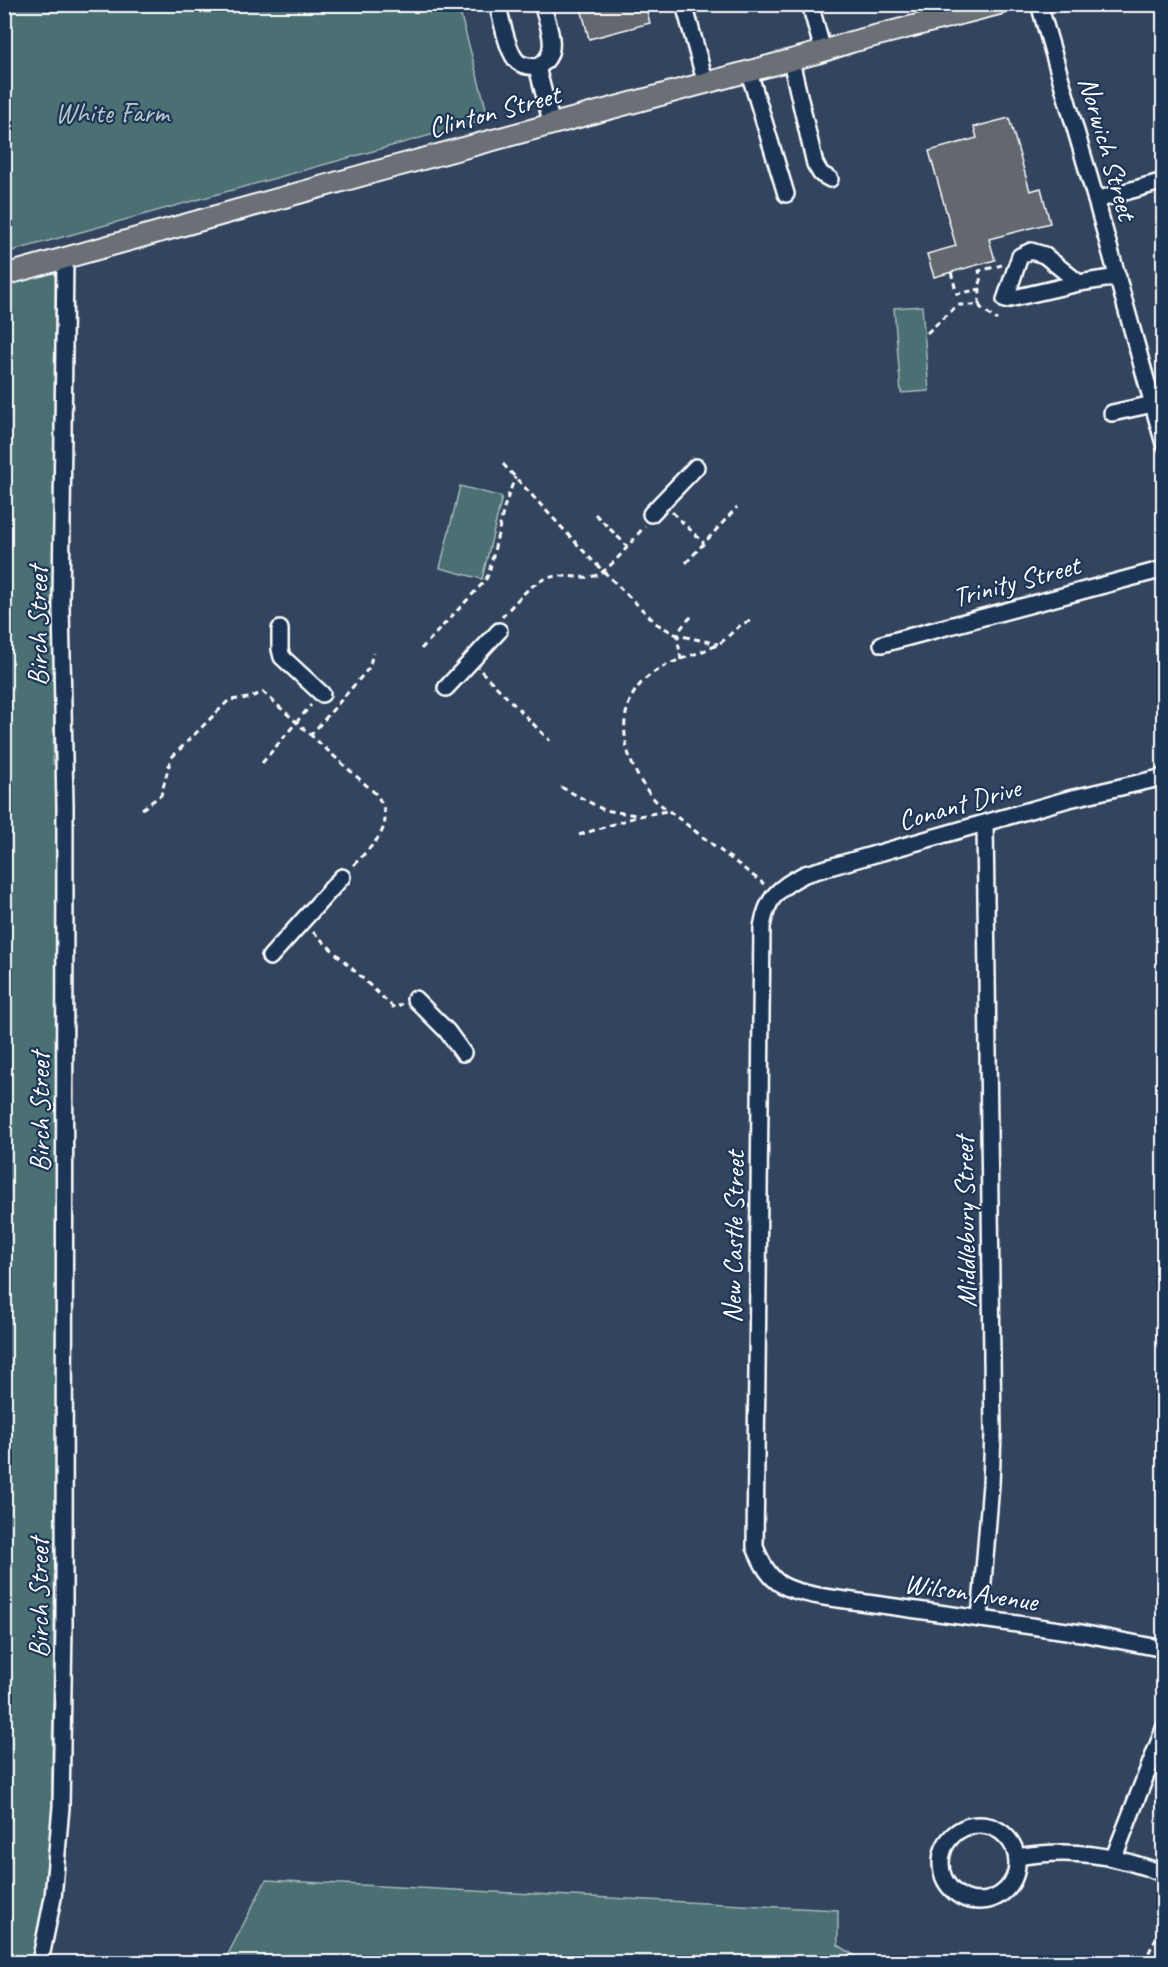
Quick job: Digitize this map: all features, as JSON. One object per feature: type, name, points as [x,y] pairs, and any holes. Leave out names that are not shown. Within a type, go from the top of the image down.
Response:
[{"type":"main road","name":"Clinton Street","points":[[4,275],[378,171],[791,61],[851,42],[999,4]]},
{"type":"street","points":[[497,4],[511,53],[518,62],[526,66],[537,67],[544,63],[552,49],[549,27],[542,4]]},
{"type":"street","points":[[684,4],[706,84]]},
{"type":"street","points":[[810,4],[823,51]]},
{"type":"street","name":"Norwich Street","points":[[1039,4],[1164,444]]},
{"type":"street","points":[[791,61],[815,164],[821,174],[830,180]]},
{"type":"street","points":[[537,67],[552,125]]},
{"type":"street","points":[[750,72],[786,194]]},
{"type":"street","points":[[1096,200],[1164,181]]},
{"type":"street","points":[[1079,283],[1044,255],[1031,251],[1020,256],[1005,300],[1079,283],[1118,277]]},
{"type":"street","name":"Birch Street","points":[[40,1962],[53,1898],[61,1807],[64,1637],[65,806],[61,606],[64,259]]},
{"type":"street","points":[[1112,413],[1153,404]]},
{"type":"street","points":[[651,514],[696,467]]},
{"type":"street","name":"Trinity Street","points":[[882,644],[1164,569]]},
{"type":"street","points":[[280,629],[282,657],[321,694]]},
{"type":"street","points":[[447,688],[499,631]]},
{"type":"street","name":"Conant Drive","points":[[775,894],[789,882],[805,874],[1069,799],[1164,777]]},
{"type":"street","name":"Middlebury Street","points":[[980,1619],[992,1484],[993,1432],[985,824]]},
{"type":"street","points":[[270,957],[342,877]]},
{"type":"street","name":"New Castle Street","points":[[774,1579],[762,1565],[755,1547],[762,927],[765,909],[775,894]]},
{"type":"street","points":[[415,999],[447,1031],[463,1053]]},
{"type":"street","name":"Wilson Avenue","points":[[774,1579],[788,1590],[824,1597],[1081,1633],[1164,1649]]},
{"type":"street","points":[[1114,1857],[1164,1729]]},
{"type":"street","points":[[971,1826],[995,1829],[1013,1845],[1017,1857],[1017,1869],[1012,1881],[1004,1891],[987,1900],[968,1899],[957,1893],[948,1884],[941,1861],[944,1849],[951,1838],[971,1826]]},
{"type":"street","points":[[1017,1857],[1052,1853],[1114,1857],[1164,1874]]},
{"type":"path","points":[[997,320],[980,305],[979,272],[1003,265]]},
{"type":"path","points":[[951,272],[957,294],[981,289]]},
{"type":"path","points":[[927,333],[958,305],[980,305]]},
{"type":"path","points":[[503,464],[603,571],[657,624],[677,635],[718,644]]},
{"type":"path","points":[[421,649],[485,581],[489,573],[504,508],[515,477]]},
{"type":"path","points":[[663,502],[704,543]]},
{"type":"path","points":[[686,563],[737,507]]},
{"type":"path","points":[[595,514],[627,546]]},
{"type":"path","points":[[499,631],[499,620],[537,582],[550,577],[590,577],[603,571],[646,525],[651,514]]},
{"type":"path","points":[[681,660],[677,635],[679,629],[693,615]]},
{"type":"path","points":[[750,621],[743,623],[718,644],[662,668],[640,684],[626,710],[626,740],[635,774],[643,787],[668,810],[775,894]]},
{"type":"path","points":[[310,736],[369,668],[374,653]]},
{"type":"path","points":[[472,661],[550,741]]},
{"type":"path","points":[[142,809],[161,795],[171,758],[229,700],[249,698],[263,692],[376,794],[383,804],[386,815],[385,826],[379,837],[342,877]]},
{"type":"path","points":[[262,763],[308,709]]},
{"type":"path","points":[[561,787],[604,810],[639,816]]},
{"type":"path","points":[[579,835],[639,816],[668,810]]},
{"type":"path","points":[[302,922],[394,1008],[415,999]]},
{"type":"path","points":[[1144,1962],[1164,1922]]},
{"type":"green space","name":"White Farm","points":[[5,4],[458,5],[489,119],[5,253]]},
{"type":"green space","points":[[55,269],[56,613],[53,764],[57,765],[56,1449],[51,1870],[46,1870],[44,1907],[34,1962],[5,1962],[4,274]]},
{"type":"green space","points":[[922,306],[929,391],[901,393],[894,308]]},
{"type":"green space","points":[[460,486],[502,497],[482,579],[440,568]]},
{"type":"green space","points":[[266,1880],[838,1910],[838,1945],[865,1962],[224,1962]]},
{"type":"building","points":[[580,4],[645,4],[650,23],[589,39]]},
{"type":"building","points":[[1009,118],[1030,191],[1041,188],[1050,223],[989,239],[995,260],[934,277],[927,254],[956,246],[929,151],[977,138],[974,127]]}]
